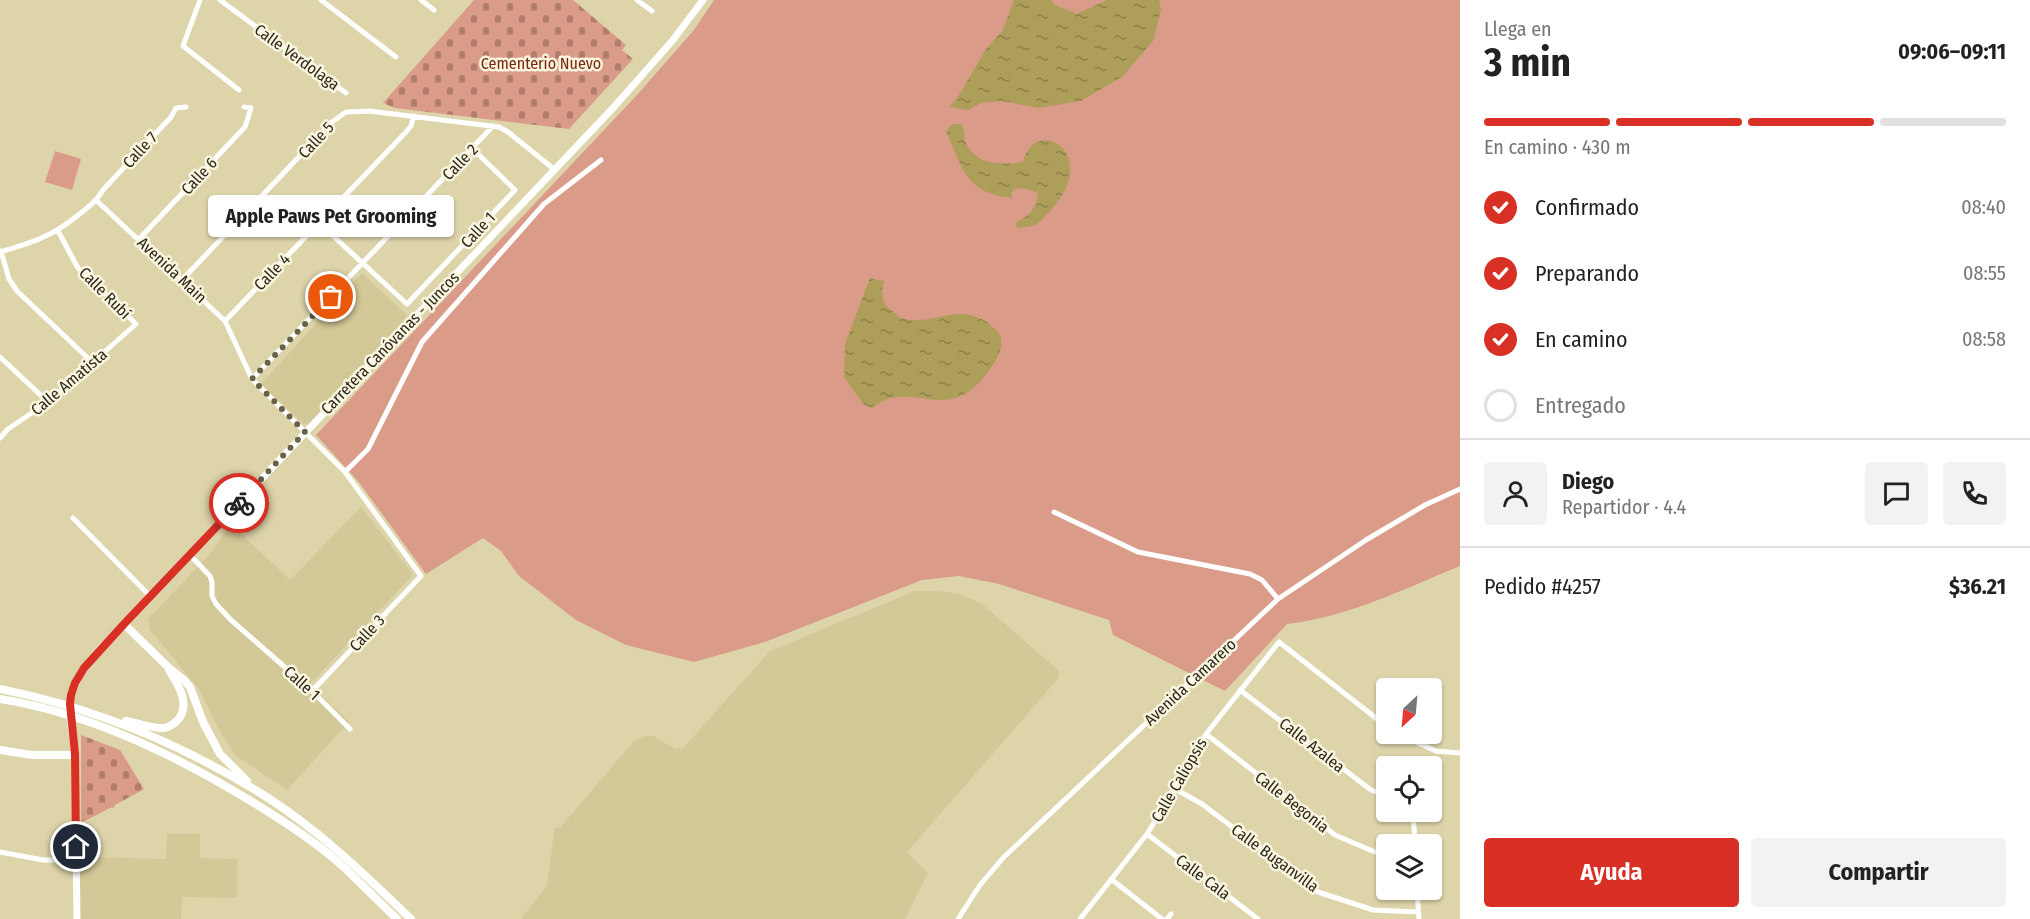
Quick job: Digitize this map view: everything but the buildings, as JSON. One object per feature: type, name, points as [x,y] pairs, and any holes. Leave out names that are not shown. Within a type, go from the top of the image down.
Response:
[{"type":"main road","name":"Carretera Canóvanas - Juncos","points":[[77,919],[75,754],[71,695],[84,668],[614,107],[673,40],[703,0]]},
{"type":"main road","points":[[0,689],[116,721],[159,728],[166,728],[174,724],[184,710],[180,688],[168,668],[124,624]]},
{"type":"main road","points":[[168,668],[180,675],[189,687],[203,722],[220,754],[265,796]]},
{"type":"main road","points":[[1,699],[60,713],[126,736],[212,777],[270,812],[328,855],[397,919]]},
{"type":"main road","points":[[116,721],[187,753],[265,796],[339,852],[411,919]]},
{"type":"main road","points":[[0,750],[32,755],[75,754]]},
{"type":"street","points":[[200,0],[183,46],[239,90]]},
{"type":"street","name":"Calle Verdolaga","points":[[220,0],[346,93]]},
{"type":"street","points":[[321,0],[396,57]]},
{"type":"street","points":[[421,0],[434,10]]},
{"type":"street","points":[[637,0],[652,11]]},
{"type":"street","name":"Calle 7","points":[[97,201],[103,190],[171,117],[176,108],[186,107]]},
{"type":"street","name":"Calle 6","points":[[139,239],[245,127],[251,108],[244,107]]},
{"type":"street","name":"Calle 5","points":[[182,280],[342,114],[369,111],[493,126],[504,129],[555,170]]},
{"type":"street","name":"Calle 4","points":[[225,321],[406,132],[414,117]]},
{"type":"street","name":"Calle 2","points":[[252,379],[493,126]]},
{"type":"street","name":"Calle 1","points":[[319,223],[407,304],[515,190],[473,149]]},
{"type":"street","points":[[305,432],[345,472],[368,449],[422,342],[544,204],[601,160]]},
{"type":"street","points":[[93,363],[17,291],[9,279],[0,252],[32,243],[58,231],[97,201]]},
{"type":"street","name":"Avenida Main","points":[[97,201],[225,321],[252,379],[305,432]]},
{"type":"street","name":"Calle Rubí","points":[[58,231],[78,268],[135,324]]},
{"type":"street","name":"Calle Amatista","points":[[0,438],[8,429],[48,402],[135,324]]},
{"type":"street","points":[[0,357],[48,402]]},
{"type":"street","name":"Calle 3","points":[[312,691],[421,576],[345,472]]},
{"type":"street","name":"Avenida Camarero","points":[[958,919],[980,885],[1003,858],[1278,599],[1366,540],[1425,505],[1460,489]]},
{"type":"street","points":[[1054,512],[1138,552],[1250,574],[1262,580],[1278,599]]},
{"type":"street","points":[[73,518],[150,596]]},
{"type":"street","name":"Calle 1","points":[[190,555],[210,576],[212,596],[216,604],[312,691],[350,729]]},
{"type":"street","name":"Calle Caliopsis","points":[[1080,919],[1147,834],[1206,734],[1279,642],[1376,718]]},
{"type":"street","name":"Calle Azalea","points":[[1240,690],[1376,792]]},
{"type":"street","name":"Calle Begonia","points":[[1206,734],[1335,836],[1376,852]]},
{"type":"street","points":[[1420,744],[1436,751],[1460,753]]},
{"type":"street","name":"Calle Buganvilla","points":[[1175,789],[1202,804],[1318,892],[1373,910],[1418,912]]},
{"type":"street","name":"Calle Cala","points":[[1147,834],[1258,919]]},
{"type":"street","points":[[0,852],[43,860],[76,860]]},
{"type":"street","points":[[1111,879],[1164,919],[1171,914]]},
{"type":"street","points":[[1417,900],[1419,919]]},
{"type":"shaded area","points":[[362,273],[408,316],[310,423],[304,424],[261,384]]},
{"type":"shaded area","points":[[361,507],[412,573],[411,577],[310,684],[349,722],[287,790],[235,755],[217,726],[199,689],[150,630],[148,619],[208,556],[231,524],[290,580]]},
{"type":"shaded area","points":[[915,591],[960,594],[982,604],[1059,671],[1059,675],[907,852],[928,873],[905,919],[521,919],[547,885],[555,827],[560,828],[634,741],[644,736],[653,736],[676,749],[684,747],[770,651]]},
{"type":"shaded area","points":[[167,834],[200,834],[200,858],[237,859],[237,898],[182,897],[181,919],[77,919],[78,857],[166,859]]},
{"type":"green space","name":"Cementerio Nuevo","points":[[474,0],[573,0],[626,45],[622,50],[633,59],[569,129],[395,108],[383,103]]},
{"type":"green space","points":[[714,0],[1460,0],[1460,566],[1354,609],[1287,624],[1225,691],[1113,635],[1109,620],[999,584],[959,576],[922,580],[765,642],[694,662],[626,645],[576,620],[519,576],[501,551],[483,538],[426,574],[358,481],[316,435],[637,95],[694,30]]},
{"type":"green space","points":[[55,151],[81,159],[72,190],[45,182]]},
{"type":"green space","points":[[81,735],[120,750],[144,789],[113,808],[81,823]]},
{"type":"water","points":[[1014,0],[1051,0],[1055,5],[1077,14],[1107,0],[1159,0],[1161,10],[1153,41],[1122,77],[1081,101],[1038,108],[1002,101],[981,103],[968,110],[949,107],[959,95],[986,49],[1003,30]]},
{"type":"water","points":[[952,124],[961,124],[965,141],[971,151],[983,160],[991,162],[1007,164],[1023,162],[1030,148],[1040,141],[1051,141],[1061,146],[1068,157],[1070,171],[1066,189],[1044,218],[1029,227],[1017,228],[1016,222],[1032,211],[1038,193],[1016,188],[1011,193],[1012,198],[984,191],[975,185],[962,168],[946,131]]},
{"type":"water","points":[[870,278],[884,281],[882,293],[884,301],[901,317],[909,320],[924,320],[961,314],[981,319],[993,327],[1001,338],[1001,349],[981,381],[961,396],[950,399],[894,397],[873,408],[864,405],[844,377],[845,344]]},
{"type":"way so far","points":[[239,503],[305,432],[252,379],[331,297]]},
{"type":"place","name":"Apple Paws Pet Grooming","points":[[331,297]]},
{"type":"route","points":[[76,847],[75,754],[70,704],[75,683],[84,668],[124,624],[239,503]]}]
